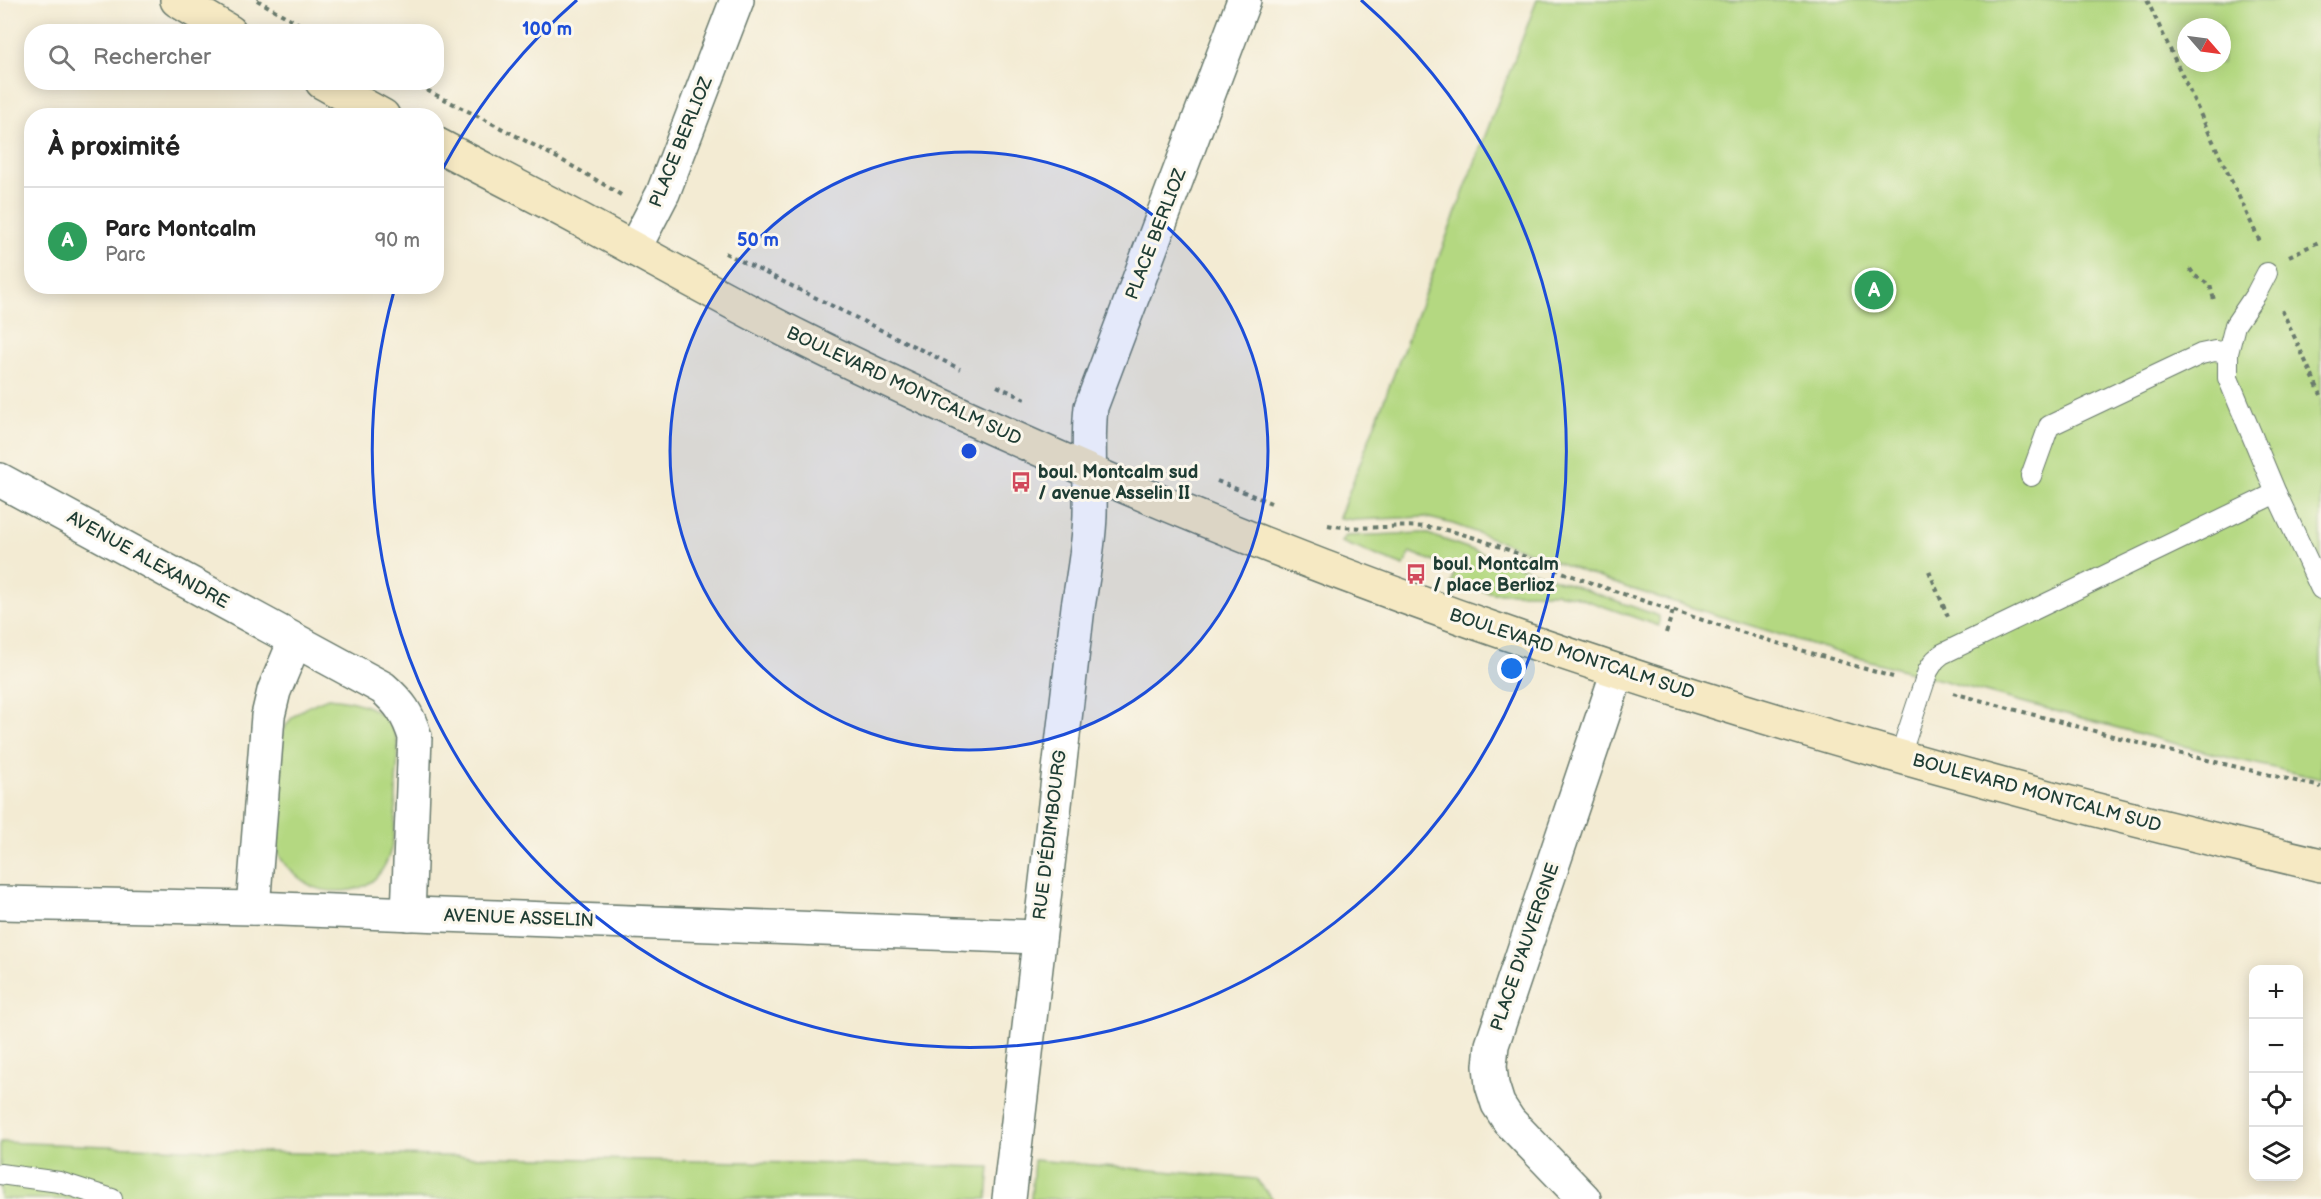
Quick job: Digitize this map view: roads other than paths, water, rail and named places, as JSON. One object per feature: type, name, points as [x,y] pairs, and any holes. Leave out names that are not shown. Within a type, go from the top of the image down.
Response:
[{"type":"street","points":[[177,0],[217,24]]},
{"type":"street","name":"PLACE BERLIOZ","points":[[634,249],[663,193],[737,0]]},
{"type":"street","name":"PLACE BERLIOZ","points":[[1089,471],[1088,429],[1091,407],[1244,0]]},
{"type":"street","points":[[336,90],[369,108]]},
{"type":"street","name":"BOULEVARD MONTCALM SUD","points":[[444,148],[804,340],[888,381],[1089,471],[1334,571],[1503,634],[1900,756],[2122,816],[2321,865]]},
{"type":"street","name":"RUE D'ÉDIMBOURG","points":[[1009,1199],[1038,937],[1078,607],[1087,555],[1090,514],[1089,471]]},
{"type":"street","name":"AVENUE ALEXANDRE","points":[[0,480],[383,688],[397,700],[410,718],[415,737],[416,756],[408,914]]},
{"type":"street","points":[[253,908],[268,716],[273,691],[296,641]]},
{"type":"street","name":"PLACE D'AUVERGNE","points":[[1584,1199],[1509,1121],[1498,1104],[1492,1085],[1490,1066],[1492,1045],[1618,671]]},
{"type":"street","name":"AVENUE ASSELIN","points":[[0,903],[253,908],[1038,937]]},
{"type":"lane","points":[[2271,263],[2256,294],[2235,325],[2228,353],[2228,378],[2276,493],[2321,589]]},
{"type":"lane","points":[[2031,476],[2049,426],[2200,354],[2216,351],[2228,353]]},
{"type":"lane","points":[[1900,756],[1928,671],[1942,654],[2276,493]]},
{"type":"lane","points":[[0,1174],[59,1182],[112,1199]]},
{"type":"place","name":"Parc Montcalm","points":[[1874,290]]},
{"type":"place","name":"boul. Montcalm sud / avenue Asselin II","points":[[1021,482]]},
{"type":"place","name":"boul. Montcalm / place Berlioz","points":[[1416,574]]}]
